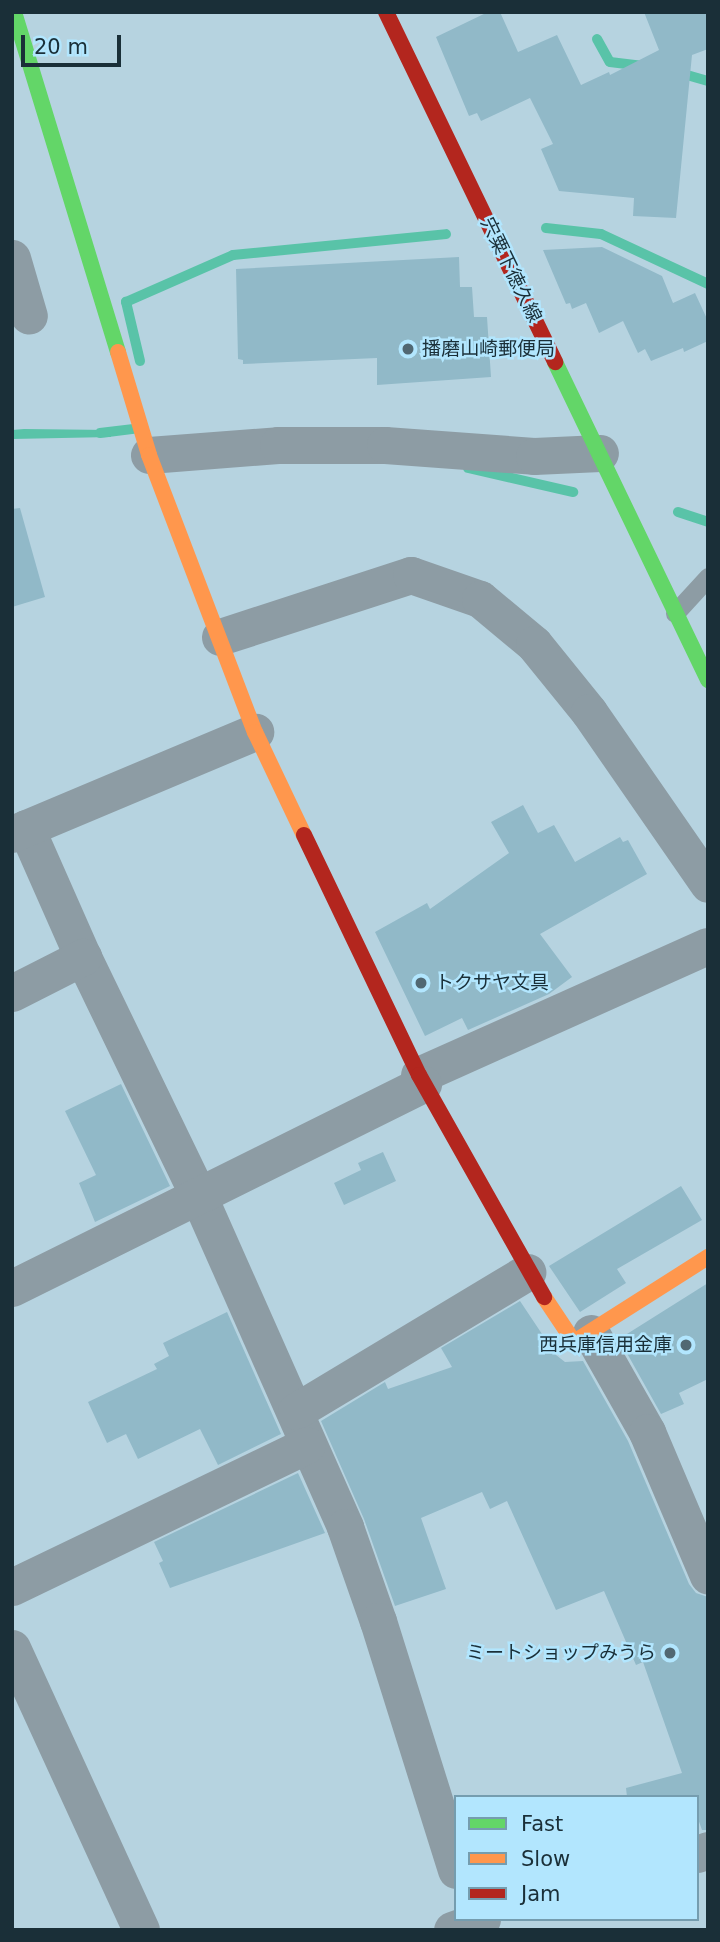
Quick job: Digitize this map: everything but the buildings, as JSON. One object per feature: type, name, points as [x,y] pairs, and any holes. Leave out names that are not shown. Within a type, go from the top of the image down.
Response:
[{"type":"street","points":[[14,12],[149,455],[255,732],[421,1079],[527,1272],[574,1342],[708,1258]]},
{"type":"street","name":"宍粟下徳久線","points":[[386,12],[708,680]]},
{"type":"street","points":[[12,258],[29,316]]},
{"type":"street","points":[[149,455],[304,445],[385,445],[534,456],[600,453]]},
{"type":"street","points":[[220,637],[411,575],[480,600],[542,654],[589,712],[708,884]]},
{"type":"street","points":[[255,732],[19,831],[199,1196],[345,1527],[374,1609],[454,1864]]},
{"type":"street","points":[[12,1288],[199,1196],[421,1079],[708,947]]},
{"type":"street","points":[[12,993],[83,957]]},
{"type":"street","points":[[296,1411],[527,1272]]},
{"type":"street","points":[[591,1333],[647,1432],[708,1576]]},
{"type":"street","points":[[12,1587],[307,1445]]},
{"type":"street","points":[[12,1648],[141,1930]]},
{"type":"lane","points":[[675,613],[708,577]]},
{"type":"shaded area","points":[[12,430],[110,430],[111,437],[12,439]]},
{"type":"waterway","points":[[597,39],[610,62],[641,66]]},
{"type":"waterway","points":[[680,73],[708,81]]},
{"type":"waterway","points":[[546,228],[601,234],[708,284]]},
{"type":"waterway","points":[[140,361],[126,302],[233,255],[446,234]]},
{"type":"waterway","points":[[100,433],[134,429]]},
{"type":"waterway","points":[[468,468],[573,492]]},
{"type":"waterway","points":[[678,512],[708,522]]},
{"type":"traffic: fast","points":[[14,12],[118,352]]},
{"type":"traffic: fast","points":[[555,362],[708,680]]},
{"type":"traffic: slow","points":[[118,352],[149,455],[255,732],[304,835]]},
{"type":"traffic: slow","points":[[544,1297],[574,1342],[708,1257]]},
{"type":"traffic: jam","points":[[386,12],[555,362]]},
{"type":"traffic: jam","points":[[304,835],[419,1075],[544,1297]]},
{"type":"place","name":"播磨山崎郵便局","points":[[408,349]]},
{"type":"place","name":"トクサヤ文具","points":[[421,983]]},
{"type":"place","name":"西兵庫信用金庫","points":[[686,1345]]},
{"type":"place","name":"ミートショップみうら","points":[[670,1653]]}]
